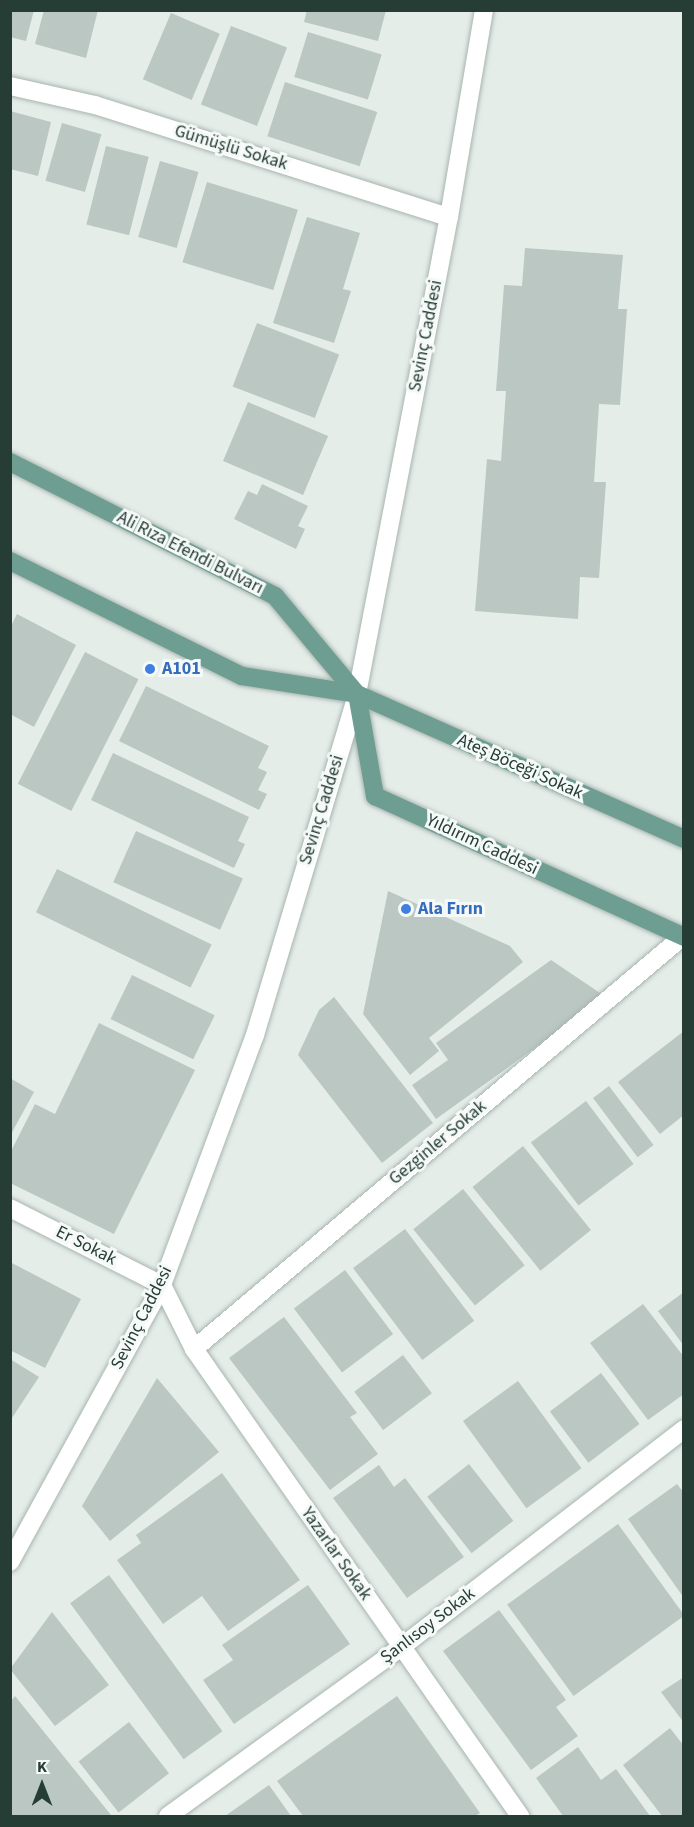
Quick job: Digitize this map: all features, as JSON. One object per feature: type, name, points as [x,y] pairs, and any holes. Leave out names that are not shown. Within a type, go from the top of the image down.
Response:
[{"type":"main road","name":"Ali Rıza Efendi Bulvarı","points":[[10,462],[275,596],[357,694]]},
{"type":"main road","points":[[10,561],[242,676],[357,694]]},
{"type":"main road","name":"Ateş Böceği Sokak","points":[[357,694],[684,839]]},
{"type":"main road","name":"Yıldırım Caddesi","points":[[357,694],[375,796],[683,937]]},
{"type":"street","name":"Sevinç Caddesi","points":[[10,1562],[162,1285],[255,1035],[357,694],[449,217],[484,10]]},
{"type":"street","name":"Gümüşlü Sokak","points":[[10,86],[95,105],[449,217]]},
{"type":"street","name":"Gezginler Sokak","points":[[194,1349],[683,937]]},
{"type":"street","name":"Er Sokak","points":[[10,1208],[162,1285]]},
{"type":"street","name":"Yazarlar Sokak","points":[[162,1285],[194,1349],[400,1648],[520,1816]]},
{"type":"street","name":"Şanlısoy Sokak","points":[[168,1816],[400,1648],[684,1429]]},
{"type":"building","points":[[10,10],[34,10],[26,41],[10,37]]},
{"type":"building","points":[[44,10],[98,10],[86,58],[35,44]]},
{"type":"building","points":[[307,10],[386,10],[378,41],[304,22]]},
{"type":"building","points":[[171,13],[220,34],[192,100],[143,79]]},
{"type":"building","points":[[231,26],[287,48],[257,126],[201,104]]},
{"type":"building","points":[[308,32],[382,55],[368,99],[294,77]]},
{"type":"building","points":[[285,82],[377,112],[360,166],[267,136]]},
{"type":"building","points":[[10,111],[51,122],[38,176],[10,169]]},
{"type":"building","points":[[62,123],[101,134],[85,192],[45,181]]},
{"type":"building","points":[[106,146],[149,157],[129,235],[86,225]]},
{"type":"building","points":[[160,161],[198,172],[177,248],[138,237]]},
{"type":"building","points":[[207,182],[298,210],[273,290],[182,262]]},
{"type":"building","points":[[307,217],[360,233],[343,289],[351,291],[334,343],[273,323]]},
{"type":"building","points":[[525,248],[623,255],[618,309],[627,309],[620,405],[599,404],[594,482],[606,482],[599,578],[580,577],[578,619],[475,611],[487,459],[501,461],[506,391],[496,391],[504,285],[522,286]]},
{"type":"building","points":[[257,323],[339,355],[315,418],[233,386]]},
{"type":"building","points":[[248,402],[328,436],[303,495],[223,461]]},
{"type":"building","points":[[262,484],[308,506],[298,526],[305,529],[296,549],[234,519],[248,491],[257,495]]},
{"type":"building","points":[[17,614],[76,645],[34,727],[10,714],[10,628]]},
{"type":"building","points":[[85,652],[138,679],[71,811],[18,784]]},
{"type":"building","points":[[146,686],[269,746],[258,768],[267,772],[258,790],[267,794],[259,810],[119,741]]},
{"type":"building","points":[[113,753],[249,817],[238,841],[245,844],[234,868],[91,800]]},
{"type":"building","points":[[136,831],[243,879],[220,930],[113,882]]},
{"type":"building","points":[[57,869],[212,944],[191,988],[36,912]]},
{"type":"building","points":[[388,891],[510,946],[523,962],[429,1038],[439,1051],[410,1075],[363,1014]]},
{"type":"building","points":[[551,960],[606,997],[436,1119],[412,1085],[448,1060],[436,1043]]},
{"type":"building","points":[[132,975],[215,1015],[193,1059],[111,1019]]},
{"type":"building","points":[[334,997],[433,1123],[382,1163],[298,1055],[319,1010]]},
{"type":"building","points":[[99,1023],[195,1070],[114,1234],[10,1183],[10,1153],[35,1104],[55,1114]]},
{"type":"building","points":[[684,1031],[684,1115],[660,1134],[618,1082]]},
{"type":"building","points":[[10,1078],[34,1092],[10,1136]]},
{"type":"building","points":[[609,1086],[654,1145],[638,1157],[593,1098]]},
{"type":"building","points":[[586,1101],[634,1164],[578,1206],[531,1143]]},
{"type":"building","points":[[523,1146],[591,1230],[540,1271],[472,1187]]},
{"type":"building","points":[[463,1189],[525,1265],[475,1305],[413,1229]]},
{"type":"building","points":[[405,1229],[474,1321],[422,1360],[353,1268]]},
{"type":"building","points":[[10,1262],[81,1299],[45,1368],[10,1350]]},
{"type":"building","points":[[345,1270],[393,1334],[342,1372],[294,1309]]},
{"type":"building","points":[[684,1292],[684,1346],[658,1311]]},
{"type":"building","points":[[643,1304],[684,1357],[684,1394],[648,1420],[590,1343]]},
{"type":"building","points":[[284,1317],[357,1413],[350,1417],[378,1454],[330,1490],[229,1358]]},
{"type":"building","points":[[403,1355],[432,1393],[383,1430],[354,1392]]},
{"type":"building","points":[[10,1359],[39,1377],[10,1421]]},
{"type":"building","points":[[601,1373],[640,1424],[588,1463],[550,1412]]},
{"type":"building","points":[[157,1378],[219,1452],[110,1541],[82,1506]]},
{"type":"building","points":[[518,1381],[581,1468],[526,1508],[463,1421]]},
{"type":"building","points":[[469,1464],[513,1521],[472,1553],[427,1497]]},
{"type":"building","points":[[379,1465],[394,1487],[405,1478],[464,1557],[407,1598],[333,1498]]},
{"type":"building","points":[[222,1473],[300,1580],[228,1631],[202,1596],[163,1624],[117,1560],[141,1543],[136,1535]]},
{"type":"building","points":[[677,1484],[684,1493],[684,1598],[628,1519]]},
{"type":"building","points":[[618,1524],[684,1616],[574,1696],[507,1605]]},
{"type":"building","points":[[109,1575],[222,1731],[184,1759],[70,1603]]},
{"type":"building","points":[[308,1585],[350,1644],[234,1724],[203,1680],[233,1660],[222,1645]]},
{"type":"building","points":[[499,1610],[566,1700],[556,1707],[578,1736],[531,1770],[443,1651]]},
{"type":"building","points":[[52,1612],[109,1685],[55,1726],[10,1669]]},
{"type":"building","points":[[684,1677],[684,1723],[661,1692]]},
{"type":"building","points":[[15,1696],[111,1815],[10,1816],[10,1702]]},
{"type":"building","points":[[397,1696],[480,1813],[475,1816],[303,1816],[277,1781]]},
{"type":"building","points":[[129,1722],[169,1773],[119,1813],[79,1761]]},
{"type":"building","points":[[670,1728],[684,1746],[684,1816],[662,1816],[623,1765]]},
{"type":"building","points":[[578,1747],[601,1780],[616,1769],[650,1816],[563,1816],[536,1778]]},
{"type":"building","points":[[269,1785],[291,1816],[225,1816]]},
{"type":"place","name":"A101","points":[[150,669]]},
{"type":"place","name":"Ala Fırın","points":[[406,909]]}]
